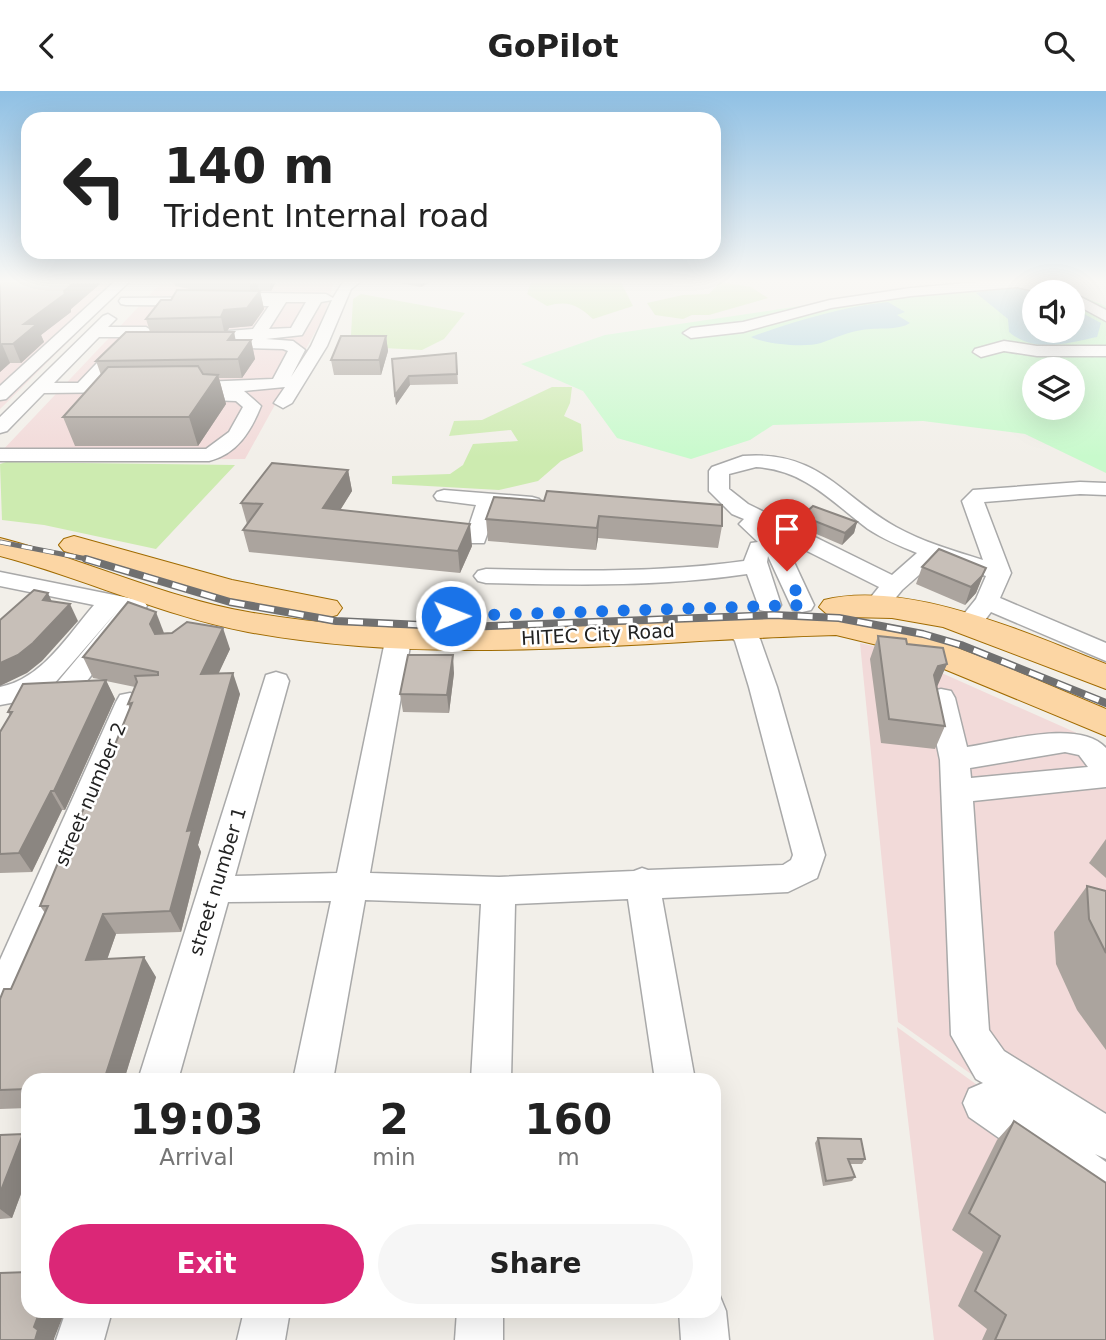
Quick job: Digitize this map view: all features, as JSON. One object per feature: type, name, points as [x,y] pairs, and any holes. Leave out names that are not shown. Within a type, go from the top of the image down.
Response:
[{"type":"main road","name":"HITEC City Road","points":[[0,531],[75,545],[279,600],[358,611],[488,615],[769,605],[824,612],[929,649],[1106,723]]},
{"type":"main road","name":"HITEC City Road","points":[[0,547],[41,556],[166,601],[196,620],[286,627],[350,636],[431,641],[736,627],[824,612],[884,596],[902,609],[968,627],[1106,677]]},
{"type":"main road","points":[[824,612],[891,631],[968,627],[1106,695]]},
{"type":"main road","points":[[968,627],[1106,709]]},
{"type":"street","points":[[0,395],[68,340]]},
{"type":"street","points":[[0,428],[87,340]]},
{"type":"street","points":[[86,385],[121,347],[144,340]]},
{"type":"street","points":[[40,387],[108,393],[279,383],[297,350],[287,344],[237,348],[210,340]]},
{"type":"street","points":[[283,403],[322,340]]},
{"type":"street","points":[[981,352],[1004,346],[1037,351],[1106,351]]},
{"type":"street","points":[[256,386],[272,356]]},
{"type":"street","points":[[0,455],[209,455],[228,447],[245,423],[252,406],[241,396],[86,385],[40,387]]},
{"type":"street","points":[[92,411],[108,393]]},
{"type":"street","points":[[0,405],[22,405]]},
{"type":"street","points":[[929,555],[884,596],[740,509],[719,491],[719,471],[729,465],[743,462],[769,461],[787,465],[820,479],[895,536],[988,586],[968,627]]},
{"type":"street","points":[[968,627],[999,573],[973,501],[980,495],[1080,488],[1106,489]]},
{"type":"street","points":[[444,496],[547,504]]},
{"type":"street","points":[[476,538],[488,500]]},
{"type":"street","points":[[724,518],[749,524],[764,536],[781,554],[824,612]]},
{"type":"street","points":[[764,536],[756,566],[769,605]]},
{"type":"street","points":[[929,555],[999,573]]},
{"type":"street","points":[[3,587],[41,556]]},
{"type":"street","points":[[486,576],[598,579],[702,574],[756,566]]},
{"type":"street","points":[[3,587],[28,604],[123,607]]},
{"type":"street","points":[[3,587],[123,607]]},
{"type":"street","points":[[70,688],[123,607]]},
{"type":"street","points":[[0,696],[22,692],[44,679],[123,607]]},
{"type":"street","points":[[233,890],[353,886],[499,891],[788,878],[805,868],[809,855],[763,687],[747,639],[736,627]]},
{"type":"street","points":[[968,627],[1106,653]]},
{"type":"street","points":[[314,1073],[353,886],[397,646],[396,638]]},
{"type":"street","name":"street number 1","points":[[160,1073],[276,681]]},
{"type":"street","points":[[941,698],[955,775],[970,1035],[990,1065],[1106,1137]]},
{"type":"street","name":"street number 2","points":[[0,1001],[130,702]]},
{"type":"street","points":[[955,775],[1065,742],[1088,747],[1106,768]]},
{"type":"street","points":[[955,775],[1106,776]]},
{"type":"street","points":[[642,883],[674,1073]]},
{"type":"street","points":[[491,1073],[499,891]]},
{"type":"street","points":[[982,1103],[1106,1187]]},
{"type":"street","points":[[80,1340],[87,1318]]},
{"type":"street","points":[[261,1340],[266,1318]]},
{"type":"street","points":[[479,1340],[480,1318]]},
{"type":"street","points":[[703,1318],[705,1340]]},
{"type":"shaded area","points":[[0,340],[70,340],[0,409]]},
{"type":"shaded area","points":[[107,340],[311,340],[245,459],[0,460],[0,453]]},
{"type":"shaded area","points":[[860,643],[890,650],[1106,746],[1106,1170],[898,1022]]},
{"type":"shaded area","points":[[897,1027],[1106,1178],[1106,1340],[934,1340]]},
{"type":"green space","points":[[357,340],[441,340],[422,350],[364,347]]},
{"type":"green space","points":[[590,340],[1022,340],[1022,343],[1085,343],[1085,340],[1106,340],[1106,473],[1025,434],[923,421],[773,425],[750,440],[691,459],[617,438],[583,391],[521,364]]},
{"type":"green space","points":[[552,387],[572,387],[570,403],[564,416],[581,424],[583,451],[561,461],[538,481],[499,490],[392,484],[392,476],[450,474],[463,465],[473,444],[518,441],[511,430],[449,436],[454,421],[482,420]]},
{"type":"green space","points":[[0,464],[235,465],[156,549],[44,525],[2,520]]},
{"type":"water","points":[[761,340],[829,340],[805,345]]},
{"type":"water","points":[[1030,343],[1068,343],[1051,345]]},
{"type":"building","points":[[0,340],[17,340],[13,344],[0,346]]},
{"type":"building","points":[[117,340],[251,340],[238,359],[96,361]]},
{"type":"building","points":[[339,340],[385,340],[379,360],[331,360]]},
{"type":"building","points":[[456,353],[457,374],[409,376],[395,395],[392,359]]},
{"type":"building","points":[[198,366],[203,374],[218,375],[189,417],[63,417],[108,367]]},
{"type":"building","points":[[272,463],[348,470],[323,508],[470,524],[458,551],[243,530],[262,504],[241,503]]},
{"type":"building","points":[[547,491],[722,505],[722,526],[599,516],[597,528],[486,519],[494,497],[544,501]]},
{"type":"building","points":[[813,506],[857,522],[845,533],[802,516]]},
{"type":"building","points":[[939,549],[986,568],[982,576],[971,587],[922,567]]},
{"type":"building","points":[[34,590],[48,593],[43,600],[70,604],[33,643],[18,655],[0,663],[0,620]]},
{"type":"building","points":[[128,602],[156,612],[150,624],[155,634],[172,633],[187,622],[223,628],[201,674],[233,673],[187,831],[192,830],[170,911],[103,914],[86,960],[144,957],[106,1073],[21,1073],[21,1089],[0,1090],[0,999],[4,989],[11,989],[48,906],[40,906],[91,791],[96,791],[132,703],[128,704],[137,682],[135,676],[158,675],[158,672],[83,657]]},
{"type":"building","points":[[878,636],[906,639],[907,644],[943,648],[947,664],[938,666],[934,675],[945,726],[889,719]]},
{"type":"building","points":[[408,655],[453,655],[447,695],[400,694]]},
{"type":"building","points":[[106,680],[54,791],[51,791],[19,853],[0,854],[0,732],[12,712],[8,712],[23,684]]},
{"type":"building","points":[[1087,886],[1106,891],[1106,953],[1089,919]]},
{"type":"building","points":[[1014,1121],[1106,1183],[1106,1340],[995,1340],[1006,1315],[975,1291],[1000,1236],[969,1213]]},
{"type":"building","points":[[21,1134],[0,1193],[0,1135]]},
{"type":"building","points":[[818,1138],[861,1139],[865,1159],[848,1159],[855,1177],[826,1181]]},
{"type":"building","points":[[21,1272],[21,1318],[37,1318],[34,1327],[38,1330],[35,1340],[0,1340],[0,1273]]},
{"type":"railway","points":[[0,542],[92,560]]},
{"type":"railway","points":[[86,559],[230,602],[336,621],[465,627],[774,615],[839,618],[923,634],[961,645],[1106,703]]},
{"type":"route","points":[[451,616],[730,605],[802,605],[787,571]]}]
